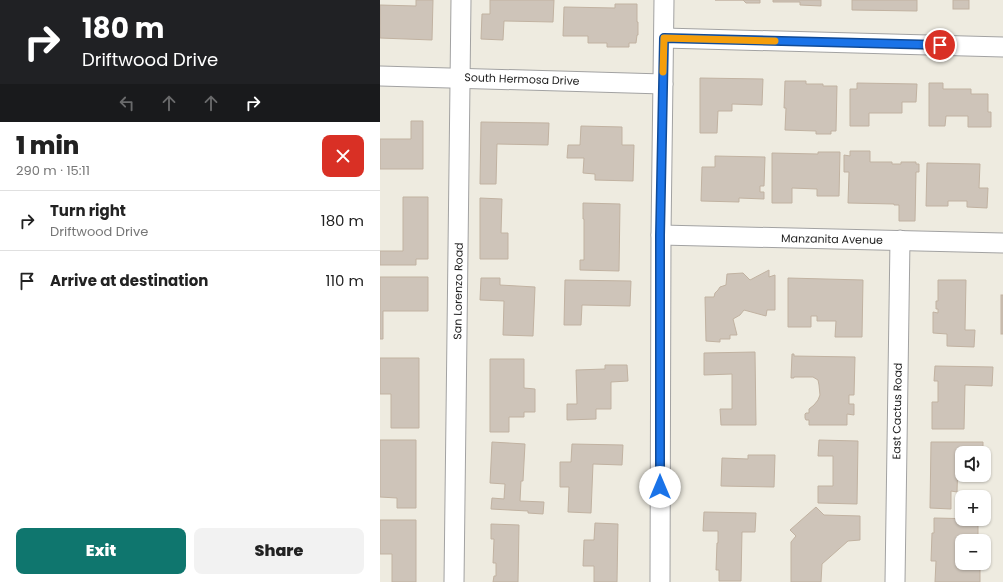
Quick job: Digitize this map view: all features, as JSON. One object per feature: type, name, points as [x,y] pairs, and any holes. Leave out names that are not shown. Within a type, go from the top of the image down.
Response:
[{"type":"street","name":"San Lorenzo Road","points":[[454,582],[461,0]]},
{"type":"street","points":[[660,582],[660,235],[664,0]]},
{"type":"street","points":[[664,38],[1003,47]]},
{"type":"street","name":"South Hermosa Drive","points":[[380,76],[663,84]]},
{"type":"street","name":"Manzanita Avenue","points":[[660,235],[1003,243]]},
{"type":"street","name":"East Cactus Road","points":[[895,582],[900,240]]},
{"type":"building","points":[[416,0],[433,0],[432,40],[380,38],[380,5],[416,6]]},
{"type":"building","points":[[490,0],[554,0],[553,22],[504,21],[503,40],[481,39],[482,14],[490,14]]},
{"type":"building","points":[[743,0],[760,0],[760,3],[746,3]]},
{"type":"building","points":[[773,0],[821,0],[821,6],[800,5],[800,2],[773,2]]},
{"type":"building","points":[[852,0],[917,0],[917,11],[852,10]]},
{"type":"building","points":[[953,0],[969,0],[969,9],[953,9]]},
{"type":"building","points":[[615,4],[637,4],[638,35],[636,43],[629,43],[629,47],[607,47],[607,43],[588,43],[588,36],[563,36],[564,7],[615,8]]},
{"type":"building","points":[[700,78],[763,79],[762,105],[732,104],[732,111],[718,111],[717,133],[700,133]]},
{"type":"building","points":[[785,81],[806,81],[806,84],[837,86],[836,131],[831,131],[831,134],[816,134],[816,131],[785,130]]},
{"type":"building","points":[[857,83],[917,84],[916,102],[902,102],[902,113],[869,113],[869,126],[850,126],[850,89],[857,89]]},
{"type":"building","points":[[929,83],[943,83],[943,89],[971,89],[971,94],[988,94],[988,112],[991,112],[991,127],[968,127],[968,116],[946,116],[945,126],[929,126]]},
{"type":"building","points":[[411,121],[423,121],[423,169],[380,169],[380,139],[411,139]]},
{"type":"building","points":[[481,122],[549,123],[548,145],[497,144],[496,184],[480,184]]},
{"type":"building","points":[[581,126],[622,127],[622,145],[634,145],[633,181],[595,180],[595,174],[583,173],[584,158],[567,158],[568,145],[580,145]]},
{"type":"building","points":[[850,151],[870,151],[870,162],[892,162],[892,164],[901,164],[901,162],[916,162],[916,164],[919,164],[919,172],[916,172],[915,221],[899,221],[899,205],[848,203],[849,172],[844,172],[844,155],[850,156]]},
{"type":"building","points":[[818,152],[840,152],[839,196],[817,196],[817,189],[792,188],[792,203],[772,203],[772,153],[818,154]]},
{"type":"building","points":[[715,156],[765,157],[764,186],[760,186],[760,192],[764,192],[764,199],[739,198],[739,202],[701,201],[702,167],[715,167]]},
{"type":"building","points":[[927,163],[980,164],[979,188],[988,188],[987,208],[967,207],[967,201],[948,201],[948,206],[926,206]]},
{"type":"building","points":[[403,197],[428,197],[428,259],[416,259],[416,265],[380,265],[380,251],[403,251]]},
{"type":"building","points":[[480,198],[502,199],[501,233],[508,233],[508,259],[480,259]]},
{"type":"building","points":[[583,203],[620,204],[619,271],[580,270],[580,260],[584,260]]},
{"type":"building","points":[[769,270],[769,277],[775,275],[775,310],[767,310],[766,316],[744,310],[740,315],[733,319],[737,335],[730,335],[730,339],[720,339],[720,342],[706,341],[705,297],[714,297],[715,293],[720,287],[726,285],[727,274],[743,273],[750,280]]},
{"type":"building","points":[[380,277],[428,277],[428,311],[383,311],[383,339],[380,339]]},
{"type":"building","points":[[481,278],[500,278],[500,285],[535,287],[533,336],[503,335],[504,301],[480,300]]},
{"type":"building","points":[[788,278],[863,280],[862,337],[835,337],[836,321],[817,321],[817,316],[811,316],[811,327],[788,327]]},
{"type":"building","points":[[565,280],[631,281],[630,306],[582,305],[581,325],[564,325]]},
{"type":"building","points":[[938,280],[966,280],[965,330],[975,330],[974,347],[947,346],[947,334],[933,333],[933,312],[938,313],[938,309],[936,309],[936,301],[938,301]]},
{"type":"building","points":[[1001,295],[1003,295],[1003,334],[1001,334]]},
{"type":"building","points":[[755,352],[756,425],[721,425],[720,409],[732,409],[732,374],[704,375],[704,353]]},
{"type":"building","points":[[792,354],[794,354],[794,356],[855,357],[854,395],[849,395],[849,404],[854,404],[854,415],[847,414],[847,425],[809,425],[809,420],[806,420],[805,414],[809,413],[809,409],[818,400],[820,395],[818,380],[813,377],[791,378]]},
{"type":"building","points":[[380,358],[419,358],[419,428],[391,428],[391,394],[380,394]]},
{"type":"building","points":[[490,359],[524,359],[524,388],[535,389],[535,412],[524,412],[524,417],[509,417],[509,432],[490,432]]},
{"type":"building","points":[[605,365],[627,365],[628,381],[611,382],[611,409],[596,409],[596,419],[567,420],[567,404],[577,404],[576,370],[605,369]]},
{"type":"building","points":[[935,366],[993,367],[992,386],[965,385],[964,429],[932,429],[932,402],[938,402],[938,381],[934,381]]},
{"type":"building","points":[[380,440],[416,440],[416,508],[397,508],[397,498],[380,497]]},
{"type":"building","points":[[819,440],[858,441],[857,504],[818,503],[818,486],[833,486],[833,456],[818,456]]},
{"type":"building","points":[[492,442],[525,444],[523,481],[521,481],[520,501],[544,502],[543,514],[528,513],[528,511],[491,509],[492,498],[504,499],[505,484],[490,483]]},
{"type":"building","points":[[931,442],[983,442],[983,446],[955,446],[955,482],[957,482],[957,490],[955,490],[955,492],[951,491],[951,509],[930,508]]},
{"type":"building","points":[[572,444],[623,445],[622,465],[593,464],[591,513],[568,512],[569,487],[560,487],[560,462],[571,462]]},
{"type":"building","points":[[748,455],[775,455],[774,487],[721,486],[722,458],[748,459]]},
{"type":"building","points":[[816,507],[824,515],[860,516],[860,540],[848,541],[822,564],[821,582],[791,582],[791,542],[796,536],[790,530]]},
{"type":"building","points":[[704,512],[756,513],[755,532],[742,532],[741,581],[719,581],[719,570],[716,570],[718,531],[703,531]]},
{"type":"building","points":[[934,518],[955,518],[955,526],[978,526],[978,534],[955,534],[955,570],[980,570],[980,582],[935,582],[936,561],[931,561],[932,533],[934,533]]},
{"type":"building","points":[[380,520],[416,520],[416,582],[392,582],[392,554],[380,554]]},
{"type":"building","points":[[595,523],[618,524],[617,582],[594,582],[594,566],[583,566],[584,540],[594,540]]},
{"type":"building","points":[[491,524],[519,525],[518,582],[493,582],[494,576],[496,576],[496,563],[493,563],[494,539],[491,539]]},
{"type":"slow traffic","points":[[663,72],[664,38],[775,41]]},
{"type":"route","points":[[660,487],[660,235],[664,38],[940,45]]}]
